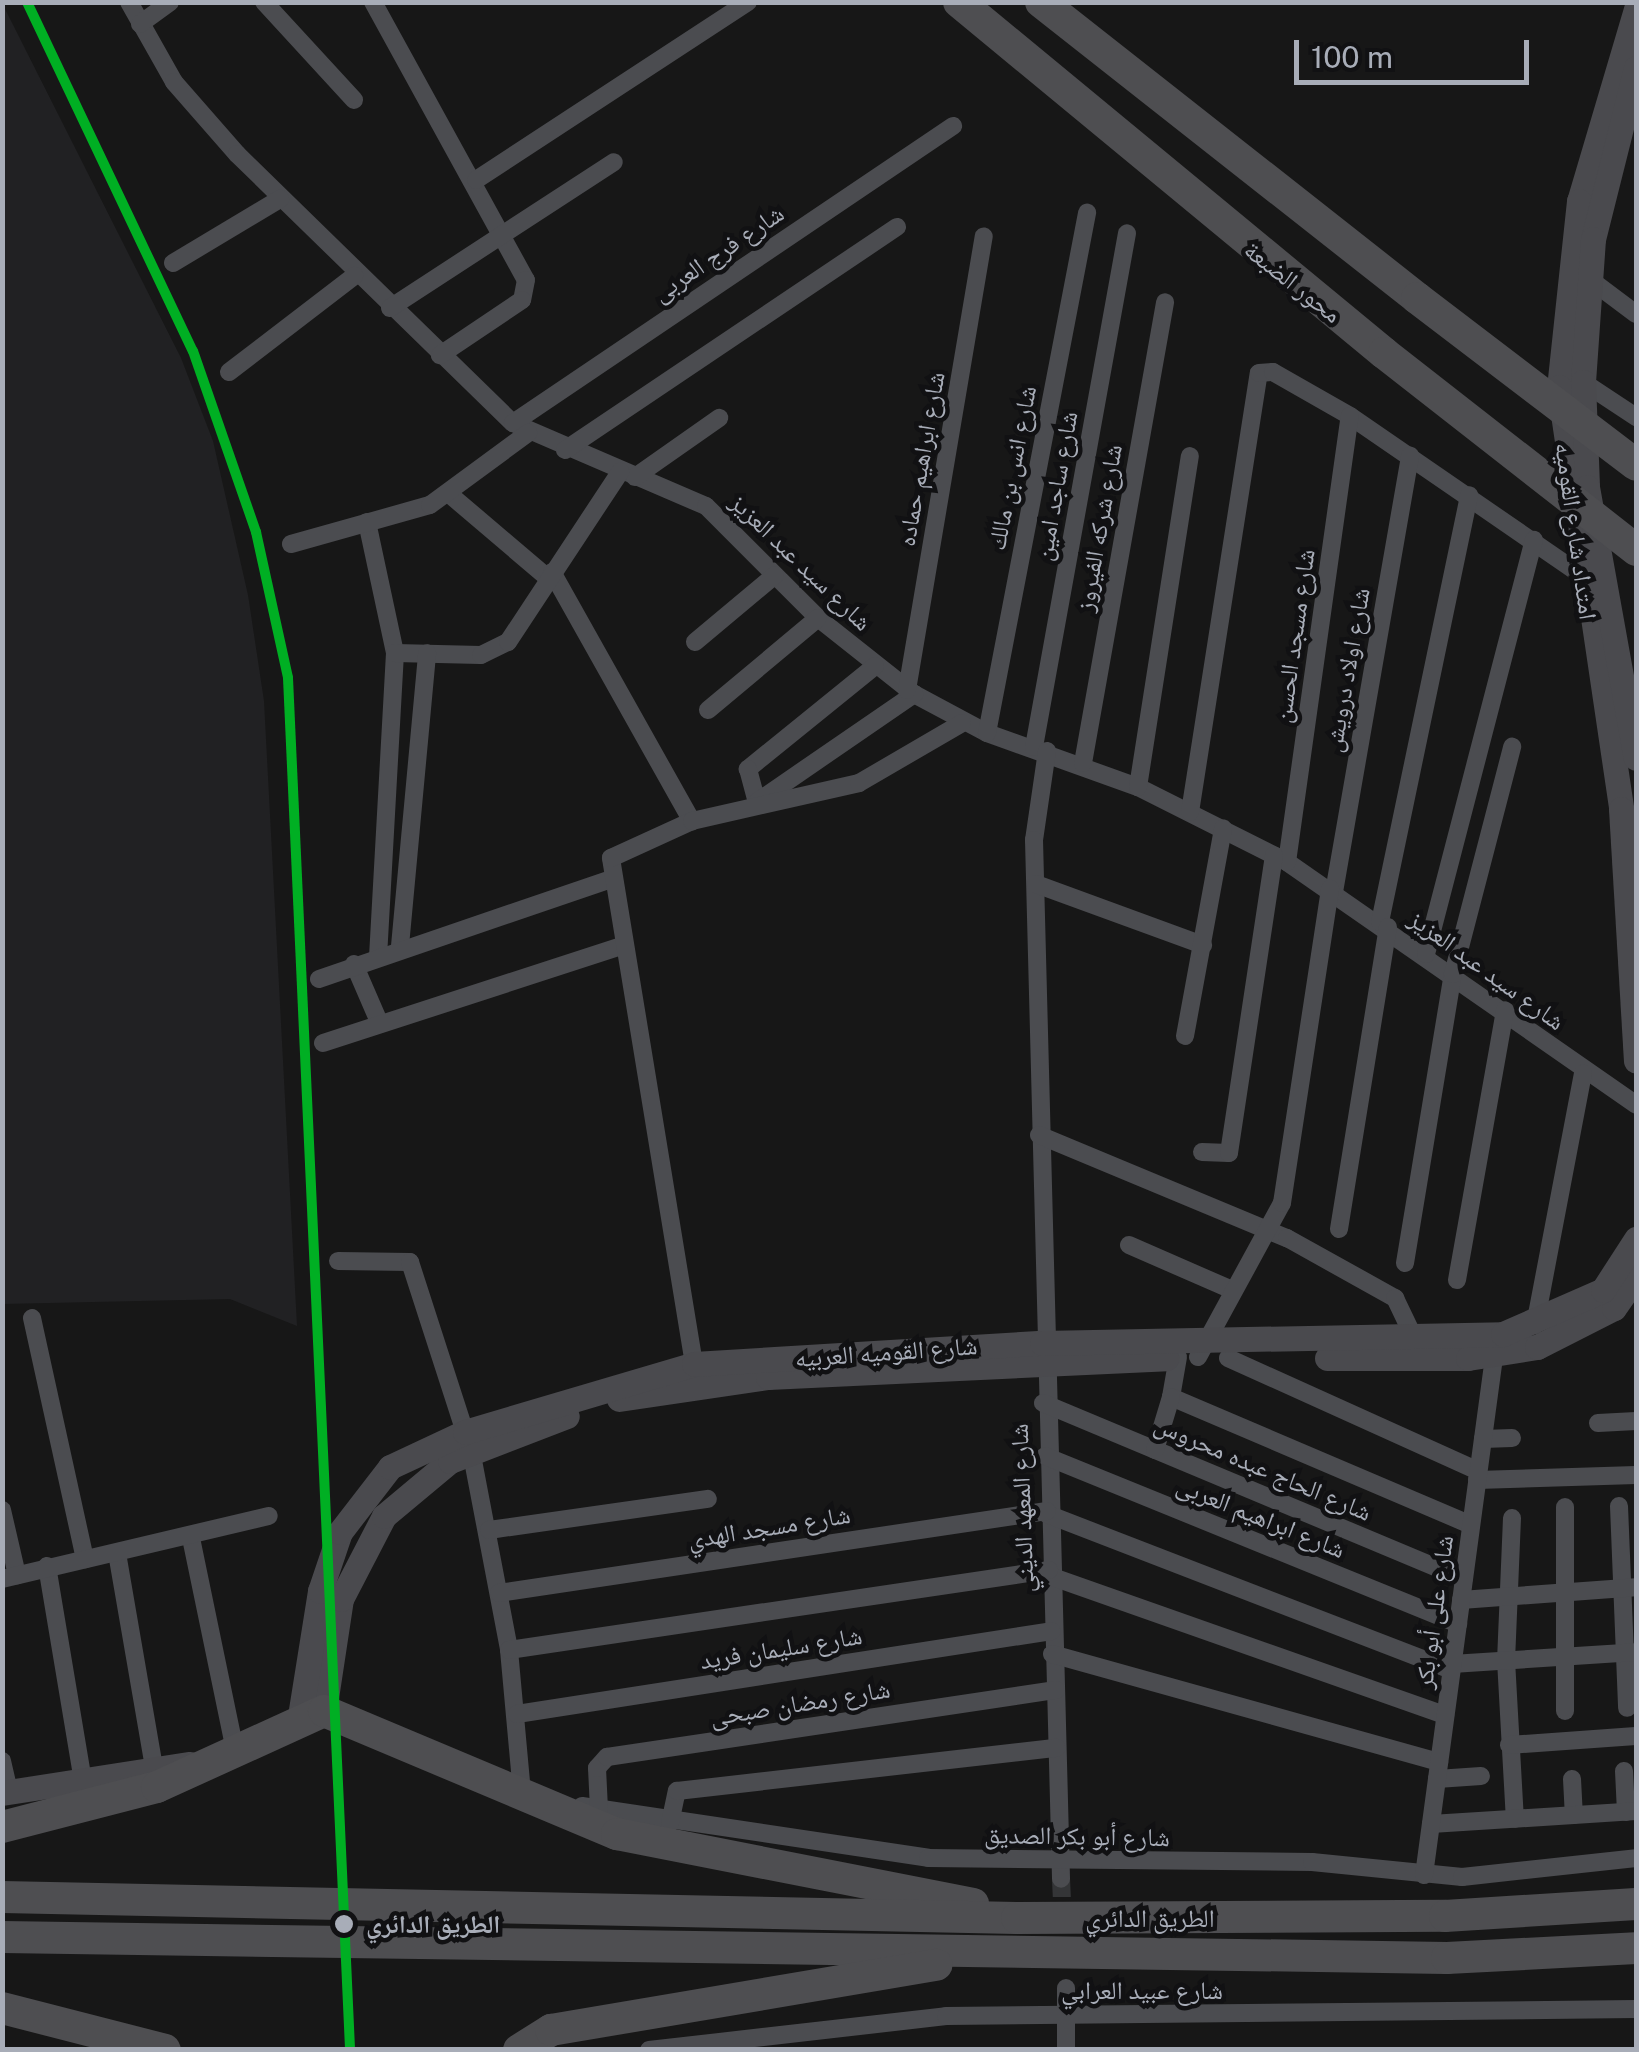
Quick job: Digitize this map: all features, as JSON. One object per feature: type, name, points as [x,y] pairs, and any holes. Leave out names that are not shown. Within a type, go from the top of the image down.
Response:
[{"type":"highway","name":"محور الضبعة","points":[[959,2],[1384,352],[1636,550]]},
{"type":"highway","points":[[1041,2],[1636,465]]},
{"type":"highway","points":[[2,1827],[156,1778],[312,1714],[617,1834],[914,1889],[1017,1918]]},
{"type":"highway","name":"الطريق الدائري","points":[[2,1897],[1017,1918],[1445,1916],[1632,1902]]},
{"type":"highway","name":"الطريق الدائري","points":[[2,1937],[1447,1958],[1636,1948]]},
{"type":"highway","points":[[518,2050],[551,2030],[1038,1950]]},
{"type":"highway","points":[[2,2008],[165,2050]]},
{"type":"street","name":"شارع سيد عبد العزيز","points":[[130,2],[174,82],[280,199],[354,276],[520,428],[706,506],[818,618],[911,692],[987,733],[1083,763],[1138,787],[1280,859],[1384,924],[1506,1010],[1583,1074],[1636,1105]]},
{"type":"street","points":[[140,24],[170,2]]},
{"type":"street","points":[[264,2],[354,100]]},
{"type":"street","points":[[372,2],[476,180],[502,230],[526,294],[440,355]]},
{"type":"street","points":[[476,180],[748,2]]},
{"type":"street","name":"امتداد شارع القوميه","points":[[1636,8],[1586,166],[1563,325],[1562,448],[1620,809],[1636,1060]]},
{"type":"street","name":"امتداد شارع القوميه","points":[[1636,68],[1588,278],[1582,382],[1604,591],[1636,758]]},
{"type":"street","name":"شارع فرج العربى","points":[[291,544],[411,514],[448,493],[520,428],[953,126]]},
{"type":"street","points":[[390,308],[502,230],[614,162]]},
{"type":"street","points":[[173,264],[280,199]]},
{"type":"street","name":"شارع انس بن مالك","points":[[987,733],[1087,214]]},
{"type":"street","points":[[565,450],[897,227]]},
{"type":"street","name":"شارع ساجد امين","points":[[1041,749],[1126,233]]},
{"type":"street","name":"شارع ابراهيم حماده","points":[[911,692],[984,236]]},
{"type":"street","points":[[229,372],[354,276]]},
{"type":"street","points":[[1588,278],[1636,314]]},
{"type":"street","name":"شارع شركه الفيروز","points":[[1083,763],[1165,302]]},
{"type":"street","points":[[1190,812],[1256,379],[1273,372],[1350,416],[1604,591]]},
{"type":"street","points":[[1582,382],[1636,418]]},
{"type":"street","name":"شارع مسجد الحسن","points":[[1202,1152],[1229,1153],[1350,416]]},
{"type":"street","points":[[395,653],[494,652],[627,474],[719,418]]},
{"type":"street","points":[[1138,787],[1190,456]]},
{"type":"street","name":"شارع اولاد درويش","points":[[1155,1450],[1171,1397],[1194,1352],[1282,1203],[1332,891],[1410,456]]},
{"type":"street","points":[[448,493],[550,575],[692,821]]},
{"type":"street","points":[[1339,1230],[1384,924],[1469,495]]},
{"type":"street","points":[[367,522],[395,653],[378,954]]},
{"type":"street","points":[[1426,954],[1534,540]]},
{"type":"street","points":[[695,642],[775,575]]},
{"type":"street","points":[[708,710],[818,618]]},
{"type":"street","points":[[400,946],[427,653]]},
{"type":"street","points":[[757,802],[748,769],[875,666]]},
{"type":"street","points":[[757,802],[911,692]]},
{"type":"street","points":[[694,1364],[621,946],[611,879],[616,850],[757,802],[859,784],[962,722]]},
{"type":"street","points":[[1405,1263],[1453,974],[1512,747]]},
{"type":"street","name":"شارع المعهد الديني","points":[[1041,749],[1036,884],[1042,1403],[1060,1870]]},
{"type":"street","points":[[1185,1036],[1223,828]]},
{"type":"street","points":[[319,979],[400,946],[611,879]]},
{"type":"street","points":[[1036,884],[1204,945]]},
{"type":"street","points":[[323,1042],[621,946]]},
{"type":"street","points":[[354,964],[380,1024]]},
{"type":"street","points":[[1457,1280],[1506,1010]]},
{"type":"street","points":[[1534,1325],[1583,1074]]},
{"type":"street","points":[[1039,1135],[1262,1232],[1394,1298],[1415,1340]]},
{"type":"street","name":"شارع القوميه العربيه","points":[[312,1714],[341,1600],[366,1541],[406,1493],[468,1441],[694,1364],[1194,1352],[1415,1340],[1534,1325],[1602,1290],[1636,1242]]},
{"type":"street","points":[[1129,1246],[1232,1290]]},
{"type":"street","points":[[338,1261],[410,1262],[468,1441],[488,1530],[509,1650],[521,1794]]},
{"type":"street","name":"شارع القوميه العربيه","points":[[1194,1352],[1228,1358],[1494,1357],[1590,1323],[1636,1277]]},
{"type":"street","points":[[32,1318],[84,1559]]},
{"type":"street","name":"شارع القوميه العربيه","points":[[468,1441],[679,1386],[1042,1353]]},
{"type":"street","name":"شارع على أبو بكر","points":[[1424,1875],[1494,1357]]},
{"type":"street","points":[[1228,1358],[1478,1476],[1636,1475]]},
{"type":"street","points":[[1171,1397],[1471,1525]]},
{"type":"street","name":"شارع الحاج عبده محروس","points":[[1042,1403],[1464,1579]]},
{"type":"street","points":[[1598,1423],[1636,1420]]},
{"type":"street","points":[[1483,1439],[1512,1438]]},
{"type":"street","name":"شارع ابراهيم العربى","points":[[1045,1456],[1458,1624]]},
{"type":"street","points":[[488,1530],[708,1500]]},
{"type":"street","points":[[1619,1506],[1630,1587],[1627,1708]]},
{"type":"street","points":[[1564,1711],[1565,1507]]},
{"type":"street","points":[[2,1510],[10,1577],[191,1538],[269,1516]]},
{"type":"street","points":[[1047,1513],[1452,1667],[1631,1653]]},
{"type":"street","name":"شارع مسجد الهدي","points":[[499,1593],[1047,1513]]},
{"type":"street","points":[[1512,1518],[1506,1660],[1516,1819]]},
{"type":"street","points":[[191,1538],[234,1746]]},
{"type":"street","points":[[2,1761],[6,1793],[84,1780],[156,1778],[117,1553]]},
{"type":"street","points":[[47,1566],[84,1780]]},
{"type":"street","points":[[509,1650],[1050,1573],[1445,1716]]},
{"type":"street","points":[[1461,1600],[1630,1587]]},
{"type":"street","name":"شارع سليمان فريد","points":[[517,1714],[1052,1631]]},
{"type":"street","points":[[1052,1654],[1438,1770],[1480,1776]]},
{"type":"street","name":"شارع رمضان صبحى","points":[[599,1810],[597,1768],[607,1758],[1056,1690]]},
{"type":"street","points":[[1509,1744],[1636,1736]]},
{"type":"street","points":[[670,1824],[677,1792],[1057,1748]]},
{"type":"street","points":[[1431,1824],[1631,1812],[1624,1770]]},
{"type":"street","points":[[1572,1779],[1574,1815]]},
{"type":"street","name":"شارع أبو بكر الصديق","points":[[521,1794],[670,1824],[928,1858],[1060,1870],[1312,1862],[1424,1875],[1636,1858]]},
{"type":"street","points":[[1066,1988],[1066,2050]]},
{"type":"street","name":"شارع عبيد العرابي","points":[[649,2050],[946,2016],[1636,2009]]},
{"type":"shaded area","points":[[2,3],[181,358],[213,441],[248,595],[264,701],[297,1326],[230,1299],[3,1304]]},
{"type":"tunnel","points":[[1061,1879],[1063,1923]]},
{"type":"transit line","points":[[27,2],[193,351],[256,532],[288,678],[350,2050]]},
{"type":"place","name":"الطريق الدائري","points":[[344,1924]]}]
